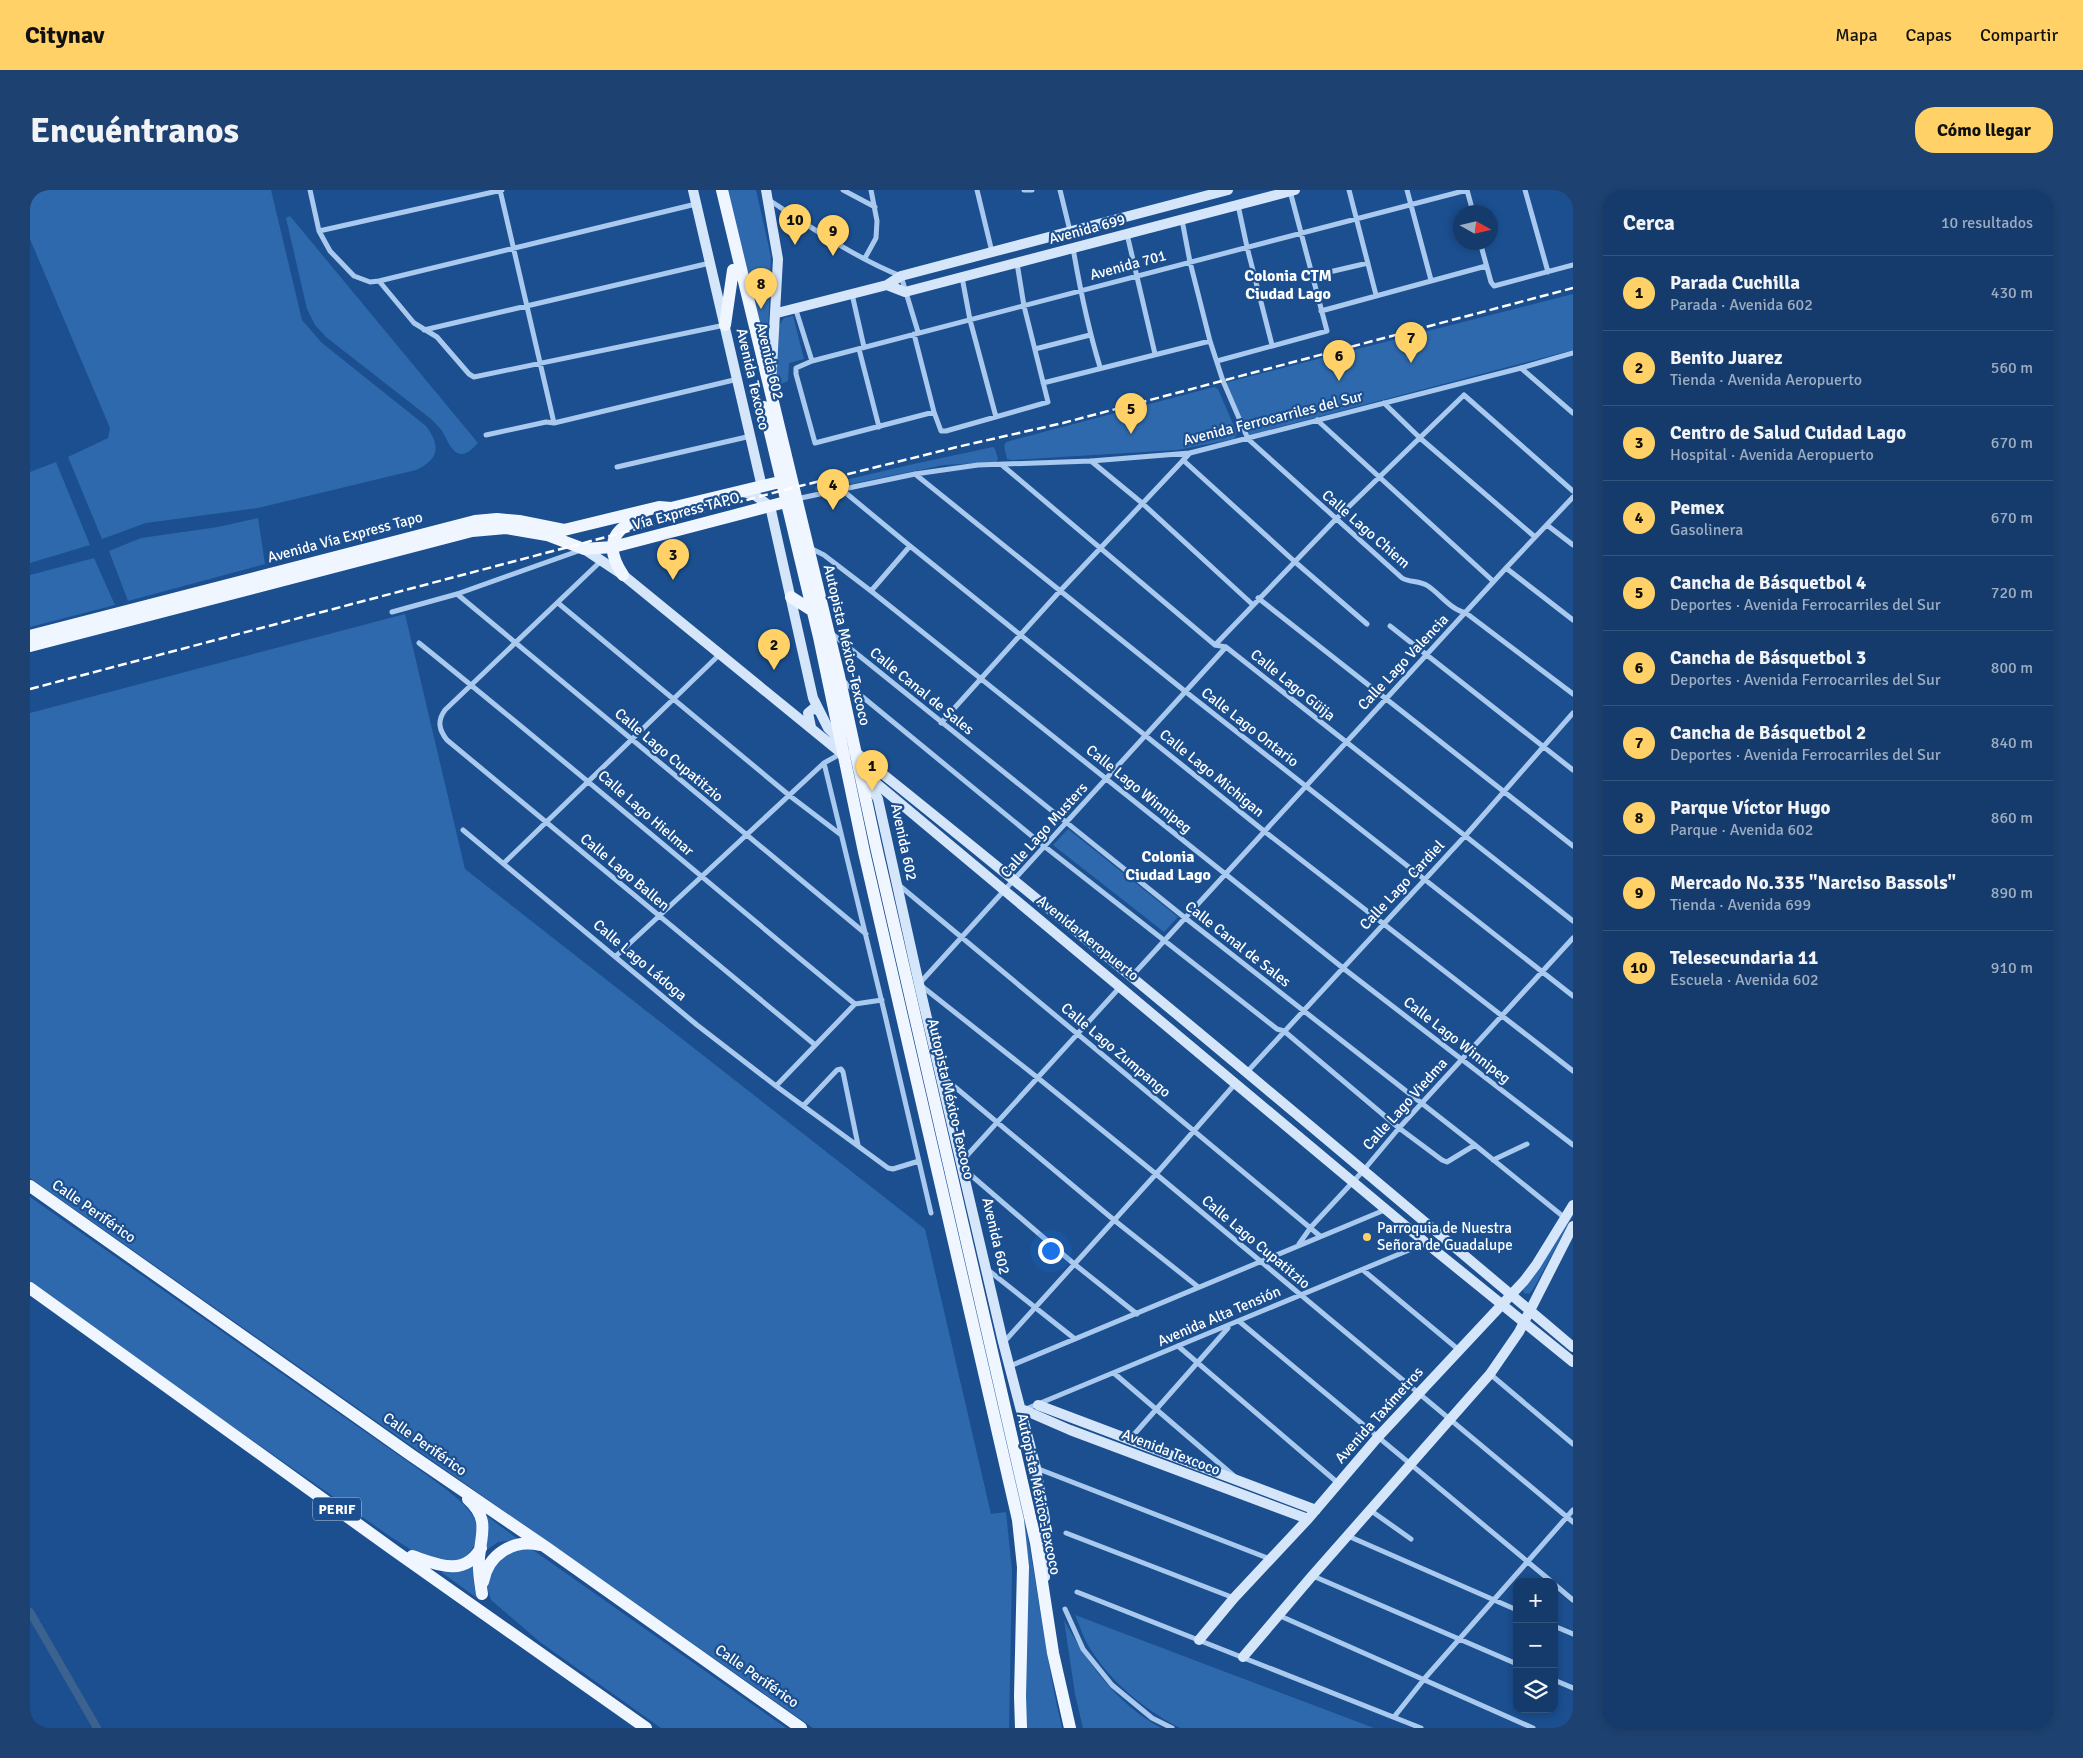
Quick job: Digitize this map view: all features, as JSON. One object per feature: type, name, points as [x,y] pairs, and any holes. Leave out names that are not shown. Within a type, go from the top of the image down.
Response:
[{"type":"main road","name":"Avenida 602","points":[[714,190],[785,480]]},
{"type":"main road","name":"Avenida 602","points":[[722,190],[770,396],[785,480]]},
{"type":"main road","points":[[725,325],[733,270]]},
{"type":"main road","points":[[624,575],[615,561],[613,547],[620,529],[624,525],[671,508],[743,492],[785,480]]},
{"type":"main road","name":"Autopista México-Texcoco","points":[[785,480],[807,546],[839,676],[849,753],[1018,1520],[1023,1567],[1021,1728]]},
{"type":"main road","name":"Autopista México-Texcoco","points":[[791,501],[840,740],[859,768],[1036,1543],[1044,1601],[1070,1728]]},
{"type":"main road","name":"Vía Express TAPO","points":[[580,547],[613,547],[791,501]]},
{"type":"main road","name":"Avenida Vía Express Tapo","points":[[30,636],[475,520],[519,521],[564,530],[659,507],[671,508]]},
{"type":"main road","name":"Avenida Vía Express Tapo","points":[[30,646],[472,531],[496,528],[518,530],[547,536],[580,547]]},
{"type":"main road","points":[[791,596],[813,611]]},
{"type":"main road","name":"Calle Periférico","points":[[30,1186],[801,1728]]},
{"type":"main road","name":"PERIF","points":[[30,1288],[395,1551],[646,1728]]},
{"type":"main road","points":[[411,1455],[467,1498],[476,1508],[483,1526],[476,1556],[482,1594],[493,1619]]},
{"type":"main road","points":[[482,1594],[483,1580],[487,1567],[503,1550],[513,1545],[527,1543],[547,1548]]},
{"type":"main road","points":[[395,1551],[438,1566],[452,1567],[476,1556],[503,1550]]},
{"type":"street","points":[[310,190],[319,231],[330,251],[354,276],[370,282],[696,204]]},
{"type":"street","points":[[319,231],[501,190],[554,423]]},
{"type":"street","name":"Avenida Texcoco","points":[[693,190],[762,487]]},
{"type":"street","points":[[842,190],[875,207]]},
{"type":"street","points":[[865,258],[876,238],[875,207],[871,190]]},
{"type":"street","points":[[977,190],[992,252]]},
{"type":"street","points":[[1024,190],[1032,190]]},
{"type":"street","points":[[1060,190],[1070,232]]},
{"type":"street","points":[[1226,190],[1234,206],[1247,247],[1272,345]]},
{"type":"street","name":"Avenida 699","points":[[777,313],[887,285],[901,276],[1070,232],[1203,193],[1226,190]]},
{"type":"street","points":[[1349,190],[1376,295]]},
{"type":"street","points":[[1407,190],[1431,280]]},
{"type":"street","points":[[1467,190],[1471,205]]},
{"type":"street","name":"Avenida 701","points":[[796,368],[812,361],[916,333],[1467,190]]},
{"type":"street","points":[[1525,190],[1548,272]]},
{"type":"street","points":[[1217,361],[1327,331],[1300,233],[1292,191]]},
{"type":"street","name":"Avenida 699","points":[[906,292],[1292,191]]},
{"type":"street","points":[[1203,193],[1207,213]]},
{"type":"street","points":[[767,195],[810,227],[886,270],[901,276],[934,412],[941,431],[1048,402],[1024,306],[1017,263]]},
{"type":"street","name":"Avenida 602","points":[[767,195],[778,259],[777,313],[770,396]]},
{"type":"street","points":[[1182,220],[1190,262],[1210,340],[1234,409],[1248,439]]},
{"type":"street","points":[[1127,234],[1155,354]]},
{"type":"street","points":[[1073,248],[1080,291],[1090,335],[1100,367]]},
{"type":"street","points":[[1482,250],[1494,286],[1573,265]]},
{"type":"street","points":[[424,330],[710,263]]},
{"type":"street","points":[[1312,276],[1368,263]]},
{"type":"street","points":[[1321,311],[1486,266]]},
{"type":"street","points":[[962,278],[970,320],[996,417]]},
{"type":"street","points":[[379,281],[414,323],[437,337],[474,378],[725,325]]},
{"type":"street","points":[[887,285],[906,292]]},
{"type":"street","points":[[852,293],[861,348],[879,427],[934,412]]},
{"type":"street","points":[[795,307],[812,361]]},
{"type":"street","points":[[1035,349],[1090,335]]},
{"type":"street","points":[[1044,383],[1210,340]]},
{"type":"street","name":"Avenida Ferrocarriles del Sur","points":[[791,501],[915,474],[978,465],[1091,461],[1190,454],[1573,353]]},
{"type":"street","name":"Avenida 602","points":[[796,368],[815,443],[879,427]]},
{"type":"street","points":[[1521,368],[1573,413]]},
{"type":"street","points":[[486,435],[546,422],[554,423],[738,379]]},
{"type":"street","points":[[1461,383],[1464,395],[1573,491]]},
{"type":"street","points":[[1002,464],[1215,645],[1294,561],[1464,395]]},
{"type":"street","points":[[1384,403],[1420,438],[1535,537]]},
{"type":"street","points":[[1317,420],[1494,581]]},
{"type":"street","points":[[617,467],[751,436]]},
{"type":"street","name":"Calle Lago Chiem","points":[[1248,439],[1335,520],[1402,578],[1410,582],[1427,585],[1457,610],[1466,612],[1573,694]]},
{"type":"street","points":[[941,722],[1100,547],[1190,454]]},
{"type":"street","points":[[1183,460],[1294,561],[1367,624]]},
{"type":"street","points":[[1091,461],[1142,503],[1252,604]]},
{"type":"street","name":"Calle Lago Ontario","points":[[915,474],[1186,692],[1573,996]]},
{"type":"street","name":"Calle Lago Michigan","points":[[841,489],[1264,831],[1573,1071]]},
{"type":"street","points":[[743,492],[753,494],[770,506],[811,691],[828,728],[840,740]]},
{"type":"street","name":"Calle Lago Valencia","points":[[1130,977],[1573,497]]},
{"type":"street","points":[[1547,525],[1573,545]]},
{"type":"street","name":"Calle Lago Winnipeg","points":[[807,546],[824,555],[871,591],[1342,968],[1573,1146]]},
{"type":"street","points":[[871,591],[910,546]]},
{"type":"street","points":[[392,612],[457,594],[580,547]]},
{"type":"street","name":"Avenida Aeropuerto","points":[[580,547],[624,575],[811,727],[849,753],[1014,880],[1247,1072],[1573,1347]]},
{"type":"street","points":[[472,685],[602,560]]},
{"type":"street","points":[[1506,568],[1573,620]]},
{"type":"street","name":"Calle Lago Cupatitzio","points":[[457,594],[866,934]]},
{"type":"street","points":[[1258,598],[1573,846]]},
{"type":"street","points":[[558,603],[790,796],[840,834]]},
{"type":"street","points":[[1390,626],[1573,770]]},
{"type":"street","name":"Calle Canal de Sales","points":[[827,630],[1184,917],[1475,1145],[1571,1225]]},
{"type":"street","name":"Calle Lago Hielmar","points":[[419,642],[589,781],[701,878],[855,1004]]},
{"type":"street","name":"Calle Lago Güija","points":[[1215,645],[1226,647],[1573,921]]},
{"type":"street","name":"Calle Lago Musters","points":[[919,984],[1226,647]]},
{"type":"street","points":[[504,864],[720,654]]},
{"type":"street","points":[[839,676],[1044,846],[1277,1029],[1284,1031],[1400,1128],[1445,1162],[1475,1145]]},
{"type":"street","name":"Calle Lago Ballen","points":[[472,685],[441,716],[439,722],[442,735],[446,740],[814,1044]]},
{"type":"street","points":[[811,727],[808,712],[814,708],[819,711]]},
{"type":"street","name":"Calle Lago Cardiel","points":[[1247,1072],[1545,747],[1573,713]]},
{"type":"street","points":[[616,956],[824,763],[849,753]]},
{"type":"street","points":[[824,763],[882,1000],[931,1213]]},
{"type":"street","name":"Avenida 602","points":[[859,768],[878,798],[919,984],[1003,1342],[1036,1468],[1045,1519],[1044,1601]]},
{"type":"street","name":"Avenida Aeropuerto","points":[[859,768],[1426,1243],[1573,1362]]},
{"type":"street","name":"Calle Lago Ládoga","points":[[464,830],[697,1025],[889,1169],[919,1161]]},
{"type":"street","name":"Calle Lago Zumpango","points":[[897,884],[1320,1236]]},
{"type":"street","name":"Calle Lago Viedma","points":[[1299,1244],[1311,1227],[1353,1180],[1573,938]]},
{"type":"street","name":"Calle Lago Cupatitzio","points":[[919,984],[1156,1174],[1259,1262],[1450,1418],[1573,1522]]},
{"type":"street","points":[[1121,986],[998,1123],[963,1165],[1074,1263],[1137,1314]]},
{"type":"street","points":[[776,1086],[814,1044],[855,1004],[882,1000]]},
{"type":"street","points":[[1178,1034],[1188,1024]]},
{"type":"street","points":[[804,1105],[837,1070],[841,1069],[858,1145]]},
{"type":"street","points":[[942,1076],[1114,1220],[1198,1286]]},
{"type":"street","points":[[1003,1342],[1156,1174],[1236,1082]]},
{"type":"street","points":[[1493,1160],[1527,1144]]},
{"type":"street","name":"Avenida Taxímetros","points":[[1243,1657],[1490,1374],[1518,1332],[1571,1225],[1573,1205]]},
{"type":"street","points":[[1010,1366],[1137,1314],[1198,1286],[1387,1209]]},
{"type":"street","name":"Avenida Taxímetros","points":[[1200,1640],[1234,1598],[1308,1519],[1378,1437],[1503,1304],[1571,1225]]},
{"type":"street","name":"Avenida Alta Tensión","points":[[1022,1410],[1115,1374],[1426,1243]]},
{"type":"street","points":[[986,1269],[1075,1340]]},
{"type":"street","points":[[1363,1270],[1459,1351]]},
{"type":"street","points":[[1240,1322],[1547,1578]]},
{"type":"street","points":[[1130,1440],[1230,1326]]},
{"type":"street","points":[[1178,1346],[1338,1483]]},
{"type":"street","points":[[1115,1374],[1242,1482]]},
{"type":"street","points":[[1490,1374],[1573,1444]]},
{"type":"street","name":"Avenida Texcoco","points":[[1038,1405],[1316,1510]]},
{"type":"street","name":"Avenida Texcoco","points":[[1022,1410],[1070,1430],[1308,1519]]},
{"type":"street","points":[[1036,1468],[1270,1559]]},
{"type":"street","points":[[1370,1510],[1411,1540]]},
{"type":"street","points":[[1394,1716],[1425,1678],[1573,1510]]},
{"type":"street","points":[[1066,1533],[1234,1598]]},
{"type":"street","points":[[1348,1536],[1513,1608]]},
{"type":"street","points":[[1312,1576],[1513,1662]]},
{"type":"street","points":[[1558,1587],[1573,1600]]},
{"type":"street","points":[[1077,1592],[1421,1728]]},
{"type":"street","points":[[1065,1609],[1083,1649],[1112,1685],[1152,1718],[1172,1728]]},
{"type":"street","points":[[1278,1615],[1425,1678],[1533,1728]]},
{"type":"street","points":[[1558,1628],[1573,1634]]},
{"type":"street","points":[[1558,1682],[1573,1688]]},
{"type":"shaded area","points":[[30,190],[271,190],[302,320],[322,343],[426,426],[434,440],[435,451],[433,457],[424,466],[416,470],[258,508],[146,523],[102,539],[68,457],[108,438],[110,428],[30,239]]},
{"type":"shaded area","points":[[726,190],[756,190],[771,257],[767,360]]},
{"type":"shaded area","points":[[290,216],[478,443],[471,450],[462,454],[455,451],[442,431],[431,419],[326,337],[315,325],[307,309],[286,218]]},
{"type":"shaded area","points":[[1573,294],[1573,350],[1249,435],[1227,384],[1228,382]]},
{"type":"shaded area","points":[[793,316],[804,359],[789,363],[788,381],[774,387],[777,329],[784,318]]},
{"type":"shaded area","points":[[1214,387],[1218,389],[1237,433],[1234,439],[1177,450],[1007,459],[1004,446],[1006,442]]},
{"type":"shaded area","points":[[993,447],[998,459],[996,462],[944,465],[816,491],[815,489],[815,487]]},
{"type":"shaded area","points":[[56,462],[90,545],[30,563],[30,472]]},
{"type":"shaded area","points":[[258,518],[265,564],[128,601],[109,551],[141,538],[218,527]]},
{"type":"shaded area","points":[[94,558],[115,605],[30,627],[30,575]]},
{"type":"shaded area","points":[[405,614],[465,869],[925,1229],[991,1514],[1006,1512],[1012,1570],[1009,1728],[813,1728],[30,1178],[30,713]]},
{"type":"shaded area","points":[[859,806],[1021,1503],[1050,1672],[1062,1728],[1023,1728],[1027,1581]]},
{"type":"shaded area","points":[[1068,829],[1178,917],[1164,932],[1053,845]]},
{"type":"shaded area","points":[[30,1197],[450,1493],[463,1504],[475,1519],[477,1535],[471,1551],[462,1558],[451,1562],[430,1560],[418,1554],[30,1285]]},
{"type":"shaded area","points":[[1573,1208],[1573,1215],[1534,1288],[1529,1294],[1524,1293],[1523,1290],[1534,1276]]},
{"type":"shaded area","points":[[484,1514],[519,1540],[498,1542],[484,1552]]},
{"type":"shaded area","points":[[510,1550],[533,1550],[786,1728],[661,1728],[540,1642],[491,1600],[487,1587],[489,1571]]},
{"type":"shaded area","points":[[473,1563],[474,1586],[477,1598],[441,1572],[458,1572]]},
{"type":"shaded area","points":[[1075,1615],[1374,1728],[1180,1728],[1154,1713],[1130,1695],[1109,1674],[1089,1646]]},
{"type":"shaded area","points":[[1064,1620],[1083,1652],[1105,1682],[1131,1707],[1161,1728],[1083,1728],[1075,1694]]},
{"type":"waterway","points":[[30,1612],[97,1728]]},
{"type":"railway","points":[[30,689],[792,488],[1063,423],[1573,288]]},
{"type":"place","name":"Telesecundaria 11","points":[[795,245]]},
{"type":"place","name":"Mercado No.335 \"Narciso Bassols\"","points":[[833,256]]},
{"type":"place","name":"Parque Víctor Hugo","points":[[761,309]]},
{"type":"place","name":"Cancha de Básquetbol 2","points":[[1411,363]]},
{"type":"place","name":"Cancha de Básquetbol 3","points":[[1339,381]]},
{"type":"place","name":"Cancha de Básquetbol 4","points":[[1131,434]]},
{"type":"place","name":"Pemex","points":[[833,510]]},
{"type":"place","name":"Centro de Salud Cuidad Lago","points":[[673,580]]},
{"type":"place","name":"Benito Juarez","points":[[774,670]]},
{"type":"place","name":"Parada Cuchilla","points":[[872,791]]},
{"type":"place","name":"Parroquia de Nuestra Señora de Guadalupe","points":[[1367,1237]]},
{"type":"district","name":"Colonia CTM Ciudad Lago","points":[[1288,284]]},
{"type":"district","name":"Colonia Ciudad Lago","points":[[1168,865]]}]
